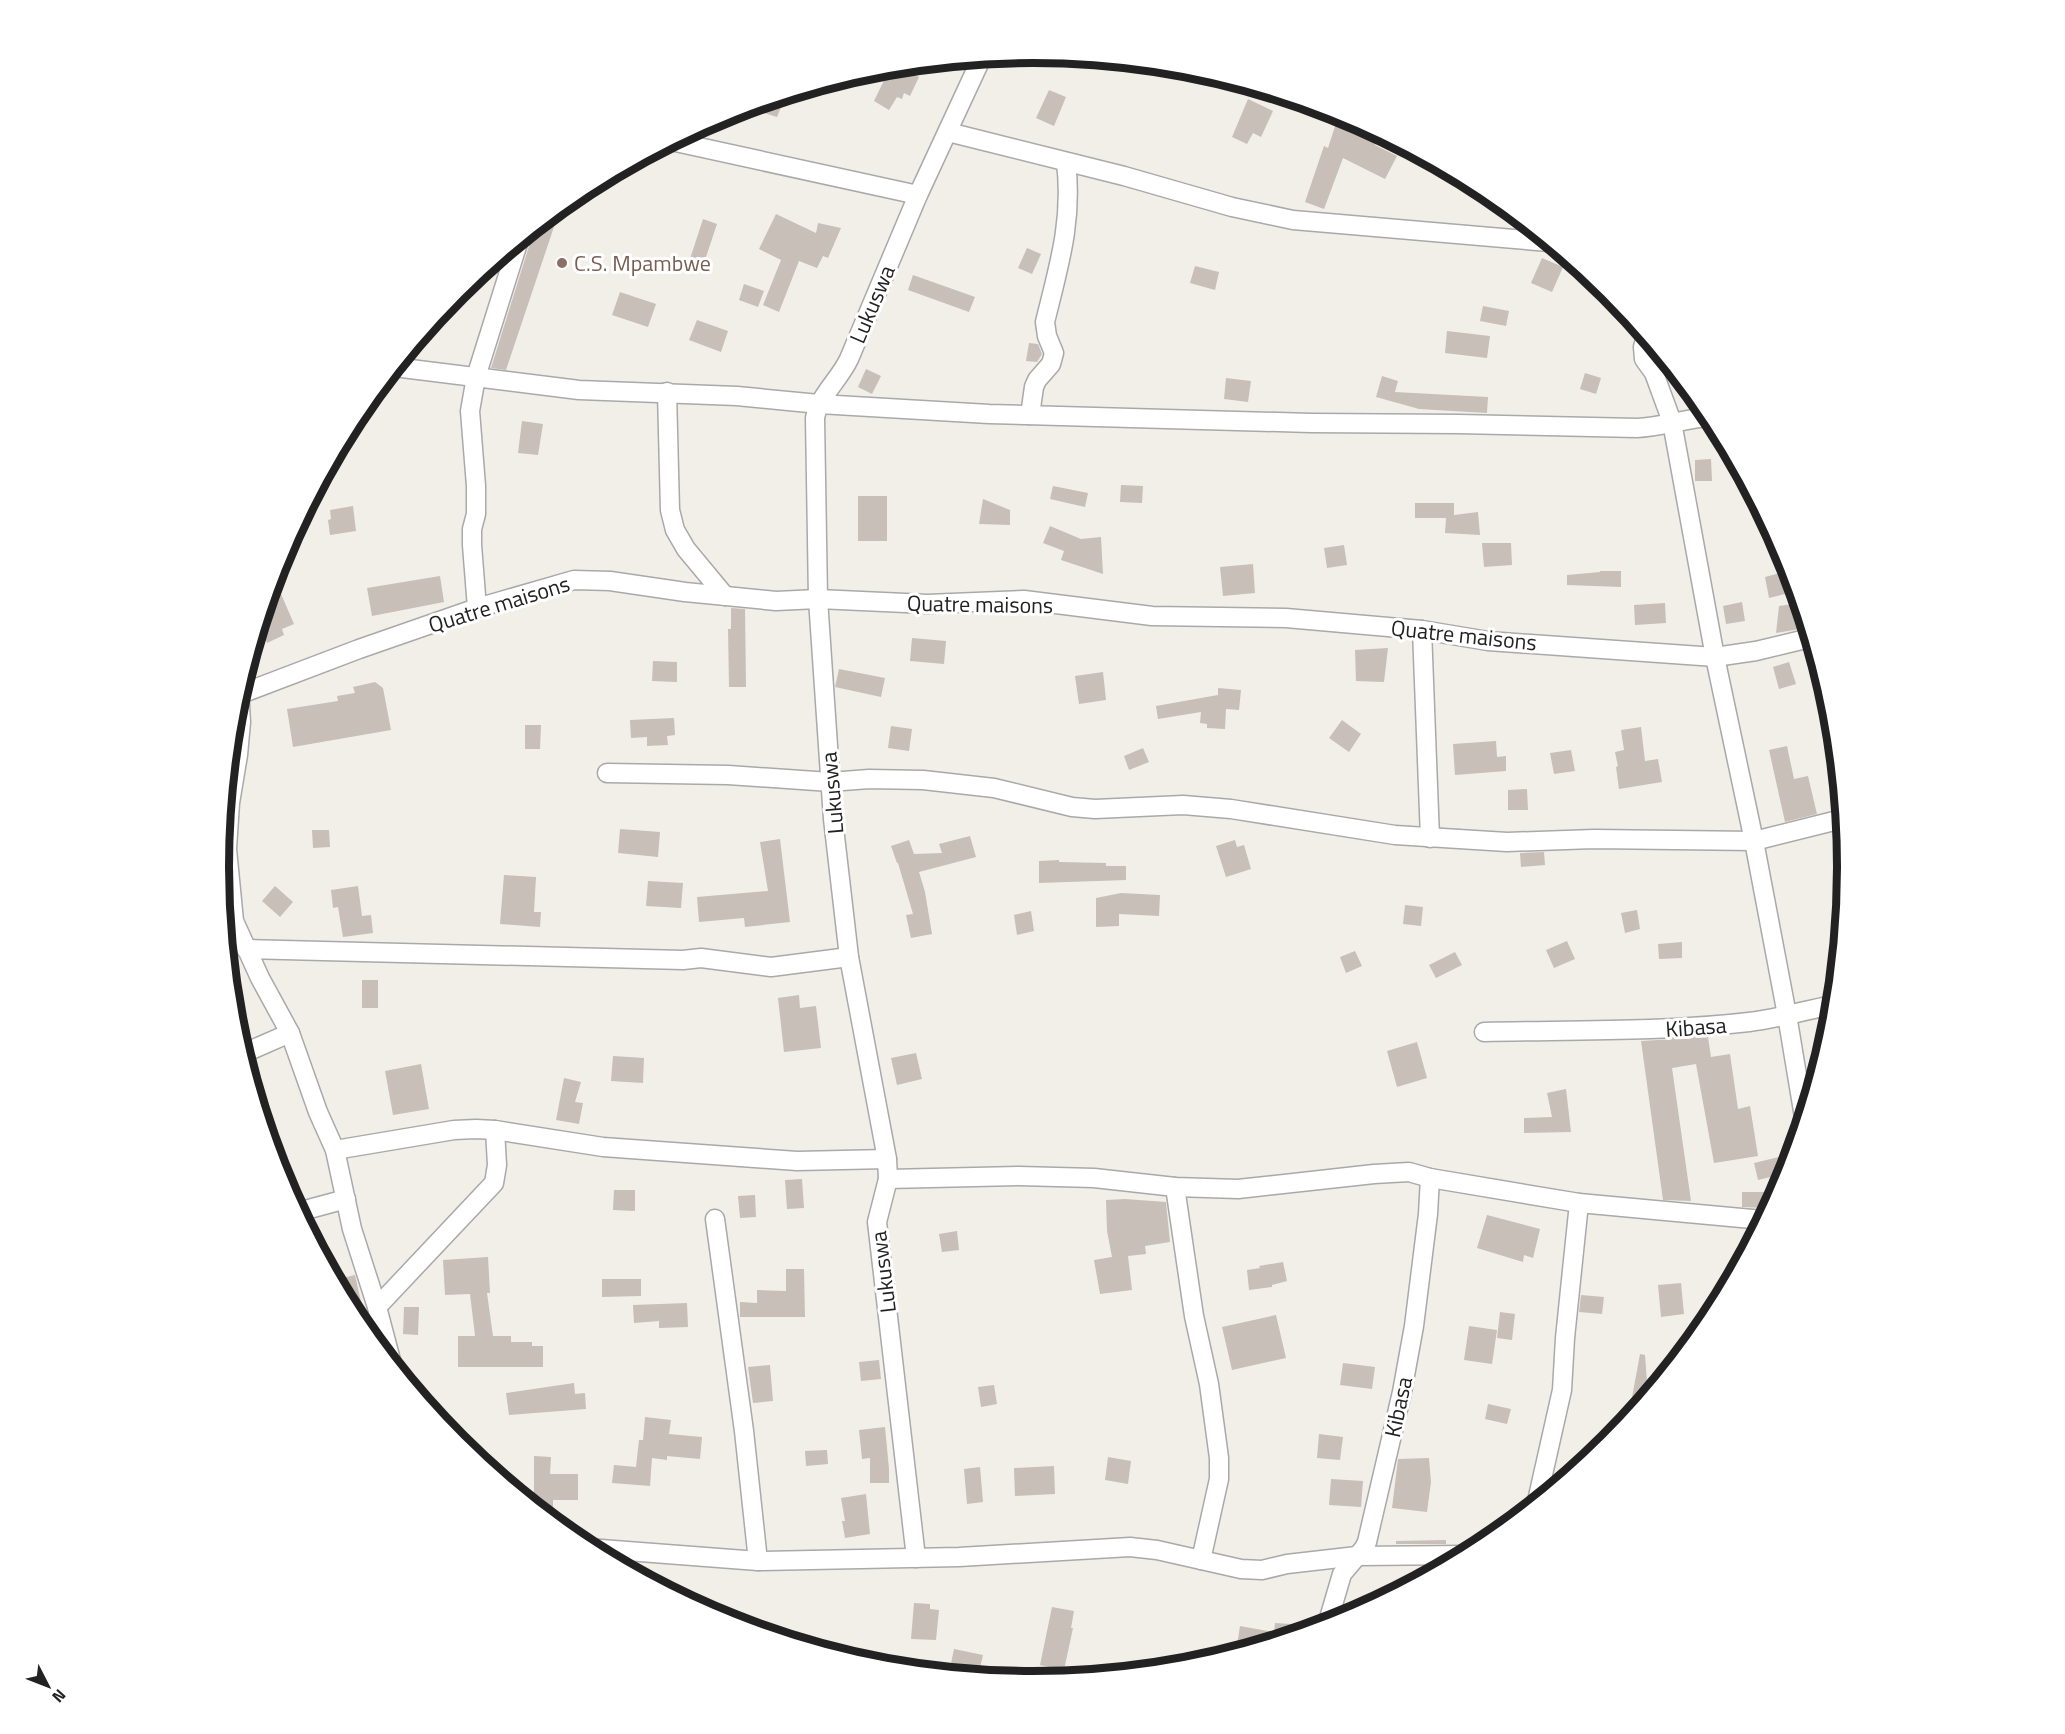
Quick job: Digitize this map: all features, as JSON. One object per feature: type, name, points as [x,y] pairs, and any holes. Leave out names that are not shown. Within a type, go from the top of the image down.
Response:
[{"type":"street","name":"Lukuswa","points":[[916,1558],[877,1222],[888,1179],[886,1159],[849,957],[830,782],[819,599],[815,418],[819,404],[842,373],[918,195],[978,65]]},
{"type":"street","points":[[948,132],[1232,207],[1293,220],[1536,241]]},
{"type":"street","points":[[682,144],[918,195]]},
{"type":"street","points":[[1030,414],[1034,387],[1051,364],[1054,353],[1047,336],[1045,322],[1068,225],[1069,186],[1066,162]]},
{"type":"street","points":[[477,608],[472,544],[472,529],[476,514],[476,486],[470,411],[476,377],[515,252]]},
{"type":"street","points":[[1644,345],[1644,359],[1654,373],[1672,422],[1715,657],[1788,1015],[1801,1100]]},
{"type":"street","points":[[403,368],[579,390],[667,392],[819,404],[1030,414],[1311,423],[1637,428],[1651,428],[1672,422],[1700,418]]},
{"type":"street","points":[[667,392],[670,510],[675,530],[686,549],[725,596]]},
{"type":"street","name":"Quatre maisons","points":[[249,689],[477,608],[574,580],[610,581],[776,601],[819,599],[927,604],[1024,600],[1152,616],[1286,618],[1422,630],[1488,641],[1715,657],[1756,651],[1803,640]]},
{"type":"street","points":[[1422,630],[1430,838]]},
{"type":"street","points":[[232,788],[238,744]]},
{"type":"street","points":[[607,773],[728,775],[830,782],[869,779],[923,780],[994,788],[1072,807],[1095,809],[1183,805],[1231,809],[1395,835],[1507,842],[1594,839],[1754,841],[1835,821]]},
{"type":"street","points":[[229,870],[234,921],[290,1033],[318,1112],[335,1150],[352,1229],[377,1306],[384,1341]]},
{"type":"street","points":[[246,949],[683,960],[701,958],[771,967],[849,957]]},
{"type":"street","name":"Kibasa","points":[[1484,1032],[1635,1031],[1686,1028],[1752,1022],[1824,1007]]},
{"type":"street","points":[[250,1050],[290,1033]]},
{"type":"street","points":[[335,1150],[454,1130],[495,1130],[603,1147],[797,1161],[886,1159]]},
{"type":"street","points":[[377,1306],[494,1183],[497,1165],[495,1130]]},
{"type":"street","points":[[888,1179],[1019,1176],[1094,1178],[1175,1187],[1238,1189],[1409,1172],[1430,1178],[1579,1203],[1756,1219]]},
{"type":"street","name":"Kibasa","points":[[1331,1613],[1342,1574],[1367,1542],[1402,1392],[1422,1260],[1430,1178]]},
{"type":"street","points":[[1175,1187],[1194,1316],[1209,1384],[1220,1458],[1219,1479],[1201,1560]]},
{"type":"street","points":[[305,1210],[346,1199]]},
{"type":"street","points":[[1540,1490],[1562,1390],[1579,1203]]},
{"type":"street","points":[[716,1219],[744,1431],[758,1561]]},
{"type":"street","points":[[608,1550],[758,1561],[916,1558],[1131,1547],[1157,1550],[1241,1569],[1262,1570],[1287,1564],[1357,1556],[1448,1555]]},
{"type":"building","points":[[910,73],[919,77],[910,96],[904,93],[902,99],[897,97],[889,110],[874,101],[886,76]]},
{"type":"building","points":[[1049,90],[1066,97],[1054,126],[1036,118]]},
{"type":"building","points":[[1248,99],[1273,111],[1261,137],[1253,133],[1247,144],[1232,137]]},
{"type":"building","points":[[783,103],[777,117],[759,111]]},
{"type":"building","points":[[1336,123],[1377,141],[1375,145],[1397,156],[1385,179],[1343,158],[1324,209],[1305,202],[1324,146],[1328,148]]},
{"type":"building","points":[[776,214],[816,233],[818,223],[841,228],[828,258],[823,256],[817,268],[799,261],[779,312],[763,305],[781,260],[759,249]]},
{"type":"building","points":[[557,219],[506,370],[491,368],[530,240]]},
{"type":"building","points":[[703,219],[717,224],[703,266],[689,262]]},
{"type":"building","points":[[1027,248],[1041,254],[1032,274],[1018,268]]},
{"type":"building","points":[[1542,258],[1563,267],[1552,292],[1531,283]]},
{"type":"building","points":[[1195,266],[1219,272],[1215,290],[1190,283]]},
{"type":"building","points":[[913,275],[975,297],[969,312],[908,290]]},
{"type":"building","points":[[744,284],[764,291],[758,307],[739,300]]},
{"type":"building","points":[[620,292],[656,304],[648,327],[612,315]]},
{"type":"building","points":[[1483,306],[1509,311],[1506,326],[1480,321]]},
{"type":"building","points":[[697,320],[728,331],[721,352],[689,340]]},
{"type":"building","points":[[1447,331],[1490,336],[1487,358],[1445,353]]},
{"type":"building","points":[[1029,343],[1038,344],[1042,354],[1037,362],[1026,361]]},
{"type":"building","points":[[866,369],[881,376],[872,394],[858,387]]},
{"type":"building","points":[[1585,373],[1601,378],[1596,394],[1580,389]]},
{"type":"building","points":[[1382,376],[1398,381],[1395,392],[1488,397],[1487,413],[1419,409],[1376,397]]},
{"type":"building","points":[[1226,378],[1251,381],[1248,402],[1224,399]]},
{"type":"building","points":[[522,421],[543,424],[538,455],[518,453]]},
{"type":"building","points":[[1711,459],[1712,481],[1695,481],[1695,460]]},
{"type":"building","points":[[1121,485],[1143,486],[1142,503],[1120,502]]},
{"type":"building","points":[[1053,486],[1088,493],[1085,507],[1050,499]]},
{"type":"building","points":[[858,496],[887,496],[887,541],[858,541]]},
{"type":"building","points":[[983,499],[1010,510],[1010,525],[979,524]]},
{"type":"building","points":[[1415,503],[1454,503],[1454,515],[1478,512],[1480,535],[1445,533],[1446,518],[1415,518]]},
{"type":"building","points":[[353,506],[356,531],[330,535],[328,520],[331,519],[330,510]]},
{"type":"building","points":[[1050,526],[1081,539],[1101,537],[1103,574],[1061,560],[1064,551],[1043,543]]},
{"type":"building","points":[[1482,543],[1511,543],[1512,565],[1484,567]]},
{"type":"building","points":[[1344,545],[1347,565],[1327,568],[1324,548]]},
{"type":"building","points":[[1253,564],[1255,593],[1223,596],[1220,567]]},
{"type":"building","points":[[1621,571],[1621,587],[1567,585],[1567,575]]},
{"type":"building","points":[[1780,573],[1785,594],[1769,598],[1765,577]]},
{"type":"building","points":[[440,576],[444,602],[372,616],[367,588]]},
{"type":"building","points":[[281,594],[294,624],[282,629],[284,635],[267,643],[263,637],[276,596]]},
{"type":"building","points":[[1742,602],[1745,621],[1726,624],[1723,606]]},
{"type":"building","points":[[1665,603],[1666,623],[1635,625],[1634,605]]},
{"type":"building","points":[[1792,604],[1800,629],[1776,633],[1779,606]]},
{"type":"building","points":[[731,608],[745,609],[746,687],[729,687],[728,629],[731,629]]},
{"type":"building","points":[[912,638],[946,641],[944,664],[910,661]]},
{"type":"building","points":[[1388,648],[1384,682],[1356,681],[1355,650]]},
{"type":"building","points":[[653,661],[677,662],[677,682],[652,681]]},
{"type":"building","points":[[1789,662],[1796,684],[1779,689],[1773,667]]},
{"type":"building","points":[[839,669],[885,678],[881,697],[835,687]]},
{"type":"building","points":[[1103,672],[1106,700],[1079,704],[1075,676]]},
{"type":"building","points":[[375,682],[383,688],[391,730],[293,747],[287,709],[338,701],[337,696],[355,693],[353,687]]},
{"type":"building","points":[[1218,688],[1241,690],[1239,710],[1226,709],[1225,729],[1207,728],[1207,724],[1200,723],[1201,712],[1158,719],[1156,706],[1218,695]]},
{"type":"building","points":[[674,718],[675,735],[667,736],[668,745],[647,746],[647,737],[631,738],[630,720]]},
{"type":"building","points":[[1342,720],[1361,734],[1349,752],[1329,738]]},
{"type":"building","points":[[525,725],[541,725],[540,749],[525,749]]},
{"type":"building","points":[[891,726],[912,729],[909,751],[888,748]]},
{"type":"building","points":[[1641,727],[1645,761],[1658,759],[1662,782],[1619,789],[1615,752],[1624,750],[1621,730]]},
{"type":"building","points":[[1496,741],[1497,757],[1506,756],[1506,771],[1455,775],[1453,744]]},
{"type":"building","points":[[1787,746],[1794,779],[1808,776],[1817,814],[1785,822],[1769,750]]},
{"type":"building","points":[[1143,748],[1149,762],[1129,770],[1124,756]]},
{"type":"building","points":[[1571,750],[1575,771],[1554,774],[1550,753]]},
{"type":"building","points":[[1527,789],[1528,810],[1508,810],[1508,790]]},
{"type":"building","points":[[620,829],[660,832],[658,857],[618,853]]},
{"type":"building","points":[[312,830],[329,830],[330,847],[313,848]]},
{"type":"building","points":[[970,836],[976,857],[919,872],[932,934],[911,938],[906,915],[913,914],[891,846],[909,840],[914,854],[942,853],[939,844]]},
{"type":"building","points":[[780,839],[790,922],[745,927],[744,918],[699,922],[697,897],[768,891],[760,842]]},
{"type":"building","points":[[1235,840],[1237,847],[1244,845],[1251,869],[1226,877],[1216,846]]},
{"type":"building","points":[[1544,852],[1545,865],[1521,867],[1520,853]]},
{"type":"building","points":[[1059,860],[1059,862],[1106,863],[1106,866],[1126,866],[1126,880],[1039,883],[1039,861]]},
{"type":"building","points":[[504,875],[536,877],[534,912],[541,912],[540,927],[500,924]]},
{"type":"building","points":[[648,881],[683,883],[681,908],[646,906]]},
{"type":"building","points":[[275,886],[293,902],[280,917],[262,901]]},
{"type":"building","points":[[358,886],[362,916],[371,915],[373,933],[343,937],[338,907],[333,908],[331,890]]},
{"type":"building","points":[[1121,893],[1160,895],[1159,916],[1119,914],[1119,926],[1096,927],[1096,898]]},
{"type":"building","points":[[1405,905],[1423,907],[1421,926],[1403,924]]},
{"type":"building","points":[[1637,910],[1640,929],[1625,933],[1621,913]]},
{"type":"building","points":[[1031,911],[1034,931],[1017,935],[1014,915]]},
{"type":"building","points":[[1567,941],[1575,959],[1554,968],[1546,950]]},
{"type":"building","points":[[1682,942],[1682,958],[1659,959],[1658,944]]},
{"type":"building","points":[[1355,951],[1362,966],[1346,973],[1340,957]]},
{"type":"building","points":[[1455,952],[1462,965],[1436,978],[1429,965]]},
{"type":"building","points":[[362,980],[378,980],[378,1008],[362,1008]]},
{"type":"building","points":[[799,995],[800,1008],[816,1006],[821,1048],[784,1052],[778,998]]},
{"type":"building","points":[[1708,1037],[1711,1057],[1730,1054],[1738,1109],[1750,1106],[1758,1156],[1714,1163],[1696,1064],[1672,1068],[1691,1201],[1663,1200],[1641,1041]]},
{"type":"building","points":[[1417,1042],[1427,1078],[1397,1087],[1387,1051]]},
{"type":"building","points":[[916,1053],[922,1079],[897,1085],[891,1058]]},
{"type":"building","points":[[613,1056],[644,1058],[643,1083],[611,1081]]},
{"type":"building","points":[[421,1064],[429,1109],[393,1115],[385,1071]]},
{"type":"building","points":[[564,1078],[581,1082],[575,1102],[583,1103],[579,1124],[556,1120]]},
{"type":"building","points":[[1566,1089],[1571,1132],[1524,1133],[1524,1118],[1552,1117],[1547,1093]]},
{"type":"building","points":[[1782,1156],[1775,1176],[1758,1180],[1754,1163]]},
{"type":"building","points":[[802,1179],[804,1208],[787,1209],[785,1180]]},
{"type":"building","points":[[614,1190],[635,1190],[635,1211],[613,1210]]},
{"type":"building","points":[[1742,1192],[1766,1192],[1761,1208],[1742,1207]]},
{"type":"building","points":[[755,1195],[756,1217],[740,1218],[738,1196]]},
{"type":"building","points":[[1106,1200],[1166,1202],[1170,1242],[1145,1246],[1146,1254],[1128,1256],[1132,1290],[1100,1294],[1094,1260],[1112,1257],[1107,1231]]},
{"type":"building","points":[[1487,1215],[1540,1229],[1533,1258],[1524,1255],[1523,1262],[1477,1248]]},
{"type":"building","points":[[957,1231],[959,1250],[942,1252],[939,1234]]},
{"type":"building","points":[[488,1257],[490,1293],[487,1293],[493,1336],[511,1336],[511,1342],[532,1342],[532,1346],[543,1346],[543,1367],[458,1367],[458,1336],[475,1336],[470,1294],[445,1295],[443,1260]]},
{"type":"building","points":[[1283,1262],[1287,1281],[1272,1285],[1272,1287],[1249,1290],[1247,1270]]},
{"type":"building","points":[[786,1269],[804,1269],[805,1317],[740,1317],[740,1302],[757,1303],[757,1290],[786,1291]]},
{"type":"building","points":[[355,1275],[364,1313],[342,1278]]},
{"type":"building","points":[[602,1279],[641,1279],[641,1296],[602,1297]]},
{"type":"building","points":[[1681,1283],[1684,1314],[1661,1317],[1658,1285]]},
{"type":"building","points":[[1581,1295],[1604,1297],[1602,1314],[1579,1312]]},
{"type":"building","points":[[687,1303],[688,1327],[659,1328],[659,1321],[634,1323],[633,1305]]},
{"type":"building","points":[[404,1307],[419,1307],[418,1335],[403,1334]]},
{"type":"building","points":[[1500,1312],[1515,1314],[1512,1340],[1497,1338]]},
{"type":"building","points":[[1276,1315],[1286,1358],[1232,1370],[1222,1327]]},
{"type":"building","points":[[1469,1326],[1497,1330],[1492,1364],[1464,1360]]},
{"type":"building","points":[[1640,1354],[1645,1355],[1647,1384],[1631,1404]]},
{"type":"building","points":[[879,1360],[881,1379],[861,1381],[859,1362]]},
{"type":"building","points":[[1343,1363],[1375,1367],[1372,1389],[1340,1385]]},
{"type":"building","points":[[770,1365],[773,1401],[753,1403],[748,1367]]},
{"type":"building","points":[[574,1383],[575,1394],[585,1393],[586,1409],[509,1415],[506,1393]]},
{"type":"building","points":[[994,1385],[997,1404],[981,1407],[978,1387]]},
{"type":"building","points":[[1488,1404],[1511,1409],[1507,1424],[1485,1419]]},
{"type":"building","points":[[645,1417],[671,1420],[669,1434],[702,1437],[700,1459],[667,1456],[667,1460],[652,1458],[650,1486],[612,1483],[614,1465],[636,1467],[639,1440],[643,1440]]},
{"type":"building","points":[[885,1427],[889,1483],[870,1483],[870,1458],[862,1459],[859,1430]]},
{"type":"building","points":[[1319,1434],[1343,1437],[1340,1460],[1317,1458]]},
{"type":"building","points":[[827,1450],[828,1464],[806,1466],[805,1451]]},
{"type":"building","points":[[534,1456],[551,1457],[550,1474],[578,1474],[578,1500],[553,1500],[553,1507],[545,1507],[534,1498]]},
{"type":"building","points":[[1108,1457],[1131,1461],[1128,1484],[1105,1480]]},
{"type":"building","points":[[1429,1458],[1431,1482],[1427,1512],[1392,1508],[1398,1459]]},
{"type":"building","points":[[1054,1466],[1055,1494],[1015,1496],[1014,1468]]},
{"type":"building","points":[[980,1467],[983,1502],[967,1504],[964,1469]]},
{"type":"building","points":[[1331,1479],[1363,1481],[1361,1507],[1329,1505]]},
{"type":"building","points":[[866,1494],[870,1534],[845,1538],[841,1498]]},
{"type":"building","points":[[1446,1540],[1446,1544],[1396,1544],[1396,1541]]},
{"type":"building","points":[[914,1603],[930,1604],[930,1609],[939,1610],[936,1640],[911,1639]]},
{"type":"building","points":[[1052,1607],[1074,1611],[1071,1628],[1073,1628],[1064,1670],[1040,1665]]},
{"type":"building","points":[[1275,1623],[1291,1624],[1291,1628],[1237,1645],[1240,1626],[1274,1632]]},
{"type":"building","points":[[954,1649],[983,1655],[980,1669],[950,1666]]},
{"type":"place","name":"C.S. Mpambwe","points":[[562,263]]}]
